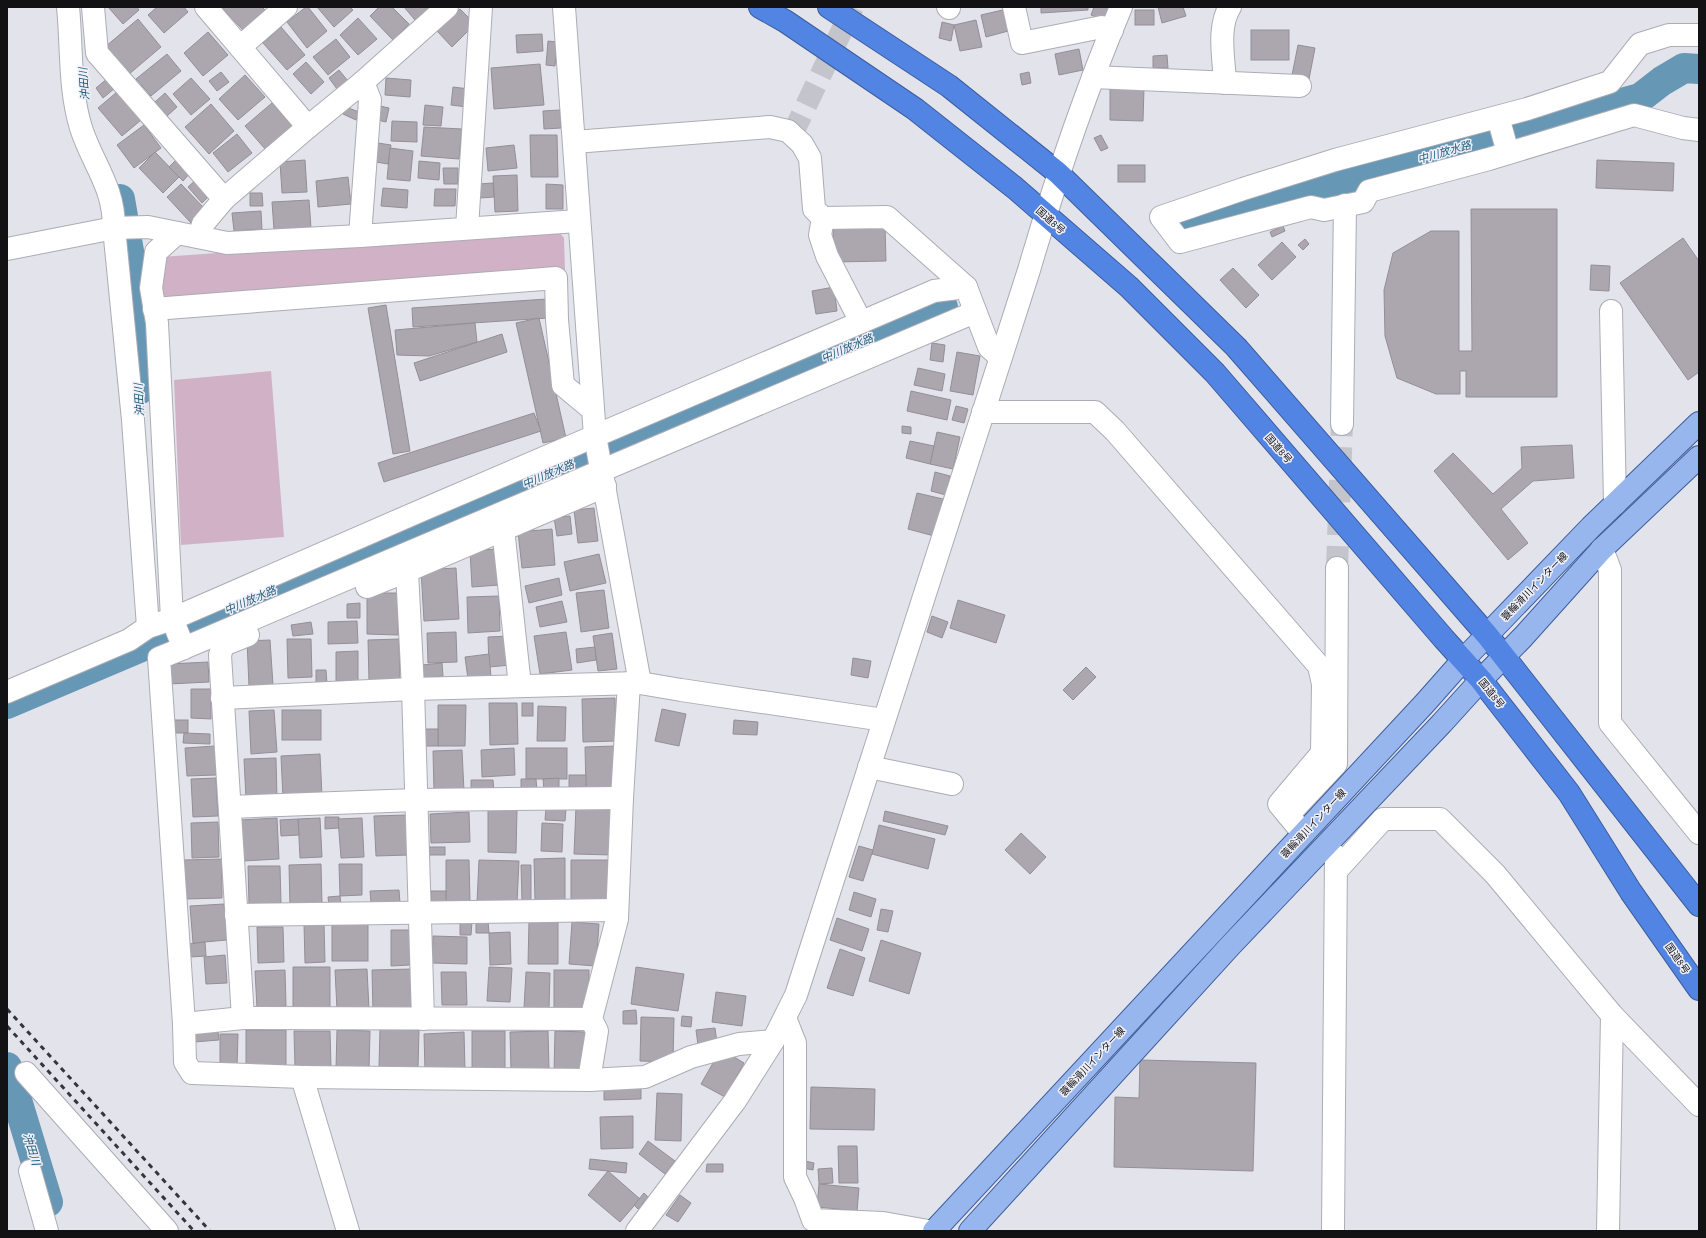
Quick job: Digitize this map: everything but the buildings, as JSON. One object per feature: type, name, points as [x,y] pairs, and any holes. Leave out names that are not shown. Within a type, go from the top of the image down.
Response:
[{"type":"highway","name":"国道8号","points":[[760,7],[785,22],[915,109],[1015,188],[1130,287],[1215,373],[1481,680],[1569,793],[1631,892],[1699,989]]},
{"type":"highway","points":[[829,7],[949,86],[1058,172],[1236,347],[1487,635],[1699,905]]},
{"type":"main road","name":"蓑輪滑川インター線","points":[[934,1231],[1425,704],[1463,660],[1615,504],[1699,424]]},
{"type":"main road","points":[[970,1231],[1230,946],[1523,637],[1602,549],[1699,457]]},
{"type":"street","points":[[68,7],[72,46],[73,94],[82,128],[110,193],[114,212],[114,228],[133,420],[148,627]]},
{"type":"street","points":[[93,7],[97,53],[224,199]]},
{"type":"street","points":[[206,7],[308,127]]},
{"type":"street","points":[[240,47],[286,7]]},
{"type":"street","points":[[199,237],[203,224],[224,199],[363,82],[447,7]]},
{"type":"street","points":[[467,228],[481,7]]},
{"type":"street","points":[[564,7],[578,221],[593,410],[634,683],[622,798],[617,919],[591,1019],[597,1030],[590,1080]]},
{"type":"street","points":[[1014,7],[1022,43],[1102,27],[1112,30]]},
{"type":"street","points":[[637,1231],[735,1101],[773,1041],[796,995],[983,412],[1058,172],[1093,77],[1122,7]]},
{"type":"street","points":[[1225,83],[1222,29],[1230,7]]},
{"type":"street","points":[[1699,35],[1669,35],[1640,44],[1610,82],[1498,117],[1335,160],[1243,188],[1161,217],[1180,242],[1311,207],[1324,210],[1363,202],[1369,191],[1508,153],[1634,116],[1683,128],[1699,130]]},
{"type":"street","points":[[1093,77],[1300,86]]},
{"type":"street","points":[[360,236],[370,100],[363,82]]},
{"type":"street","points":[[1498,117],[1508,153]]},
{"type":"street","points":[[574,142],[770,127],[788,131],[802,144],[810,158],[814,209],[823,218],[887,217],[966,287],[989,347],[1000,357]]},
{"type":"street","points":[[1342,424],[1345,205]]},
{"type":"street","points":[[823,218],[820,235],[827,256],[861,322]]},
{"type":"street","points":[[7,249],[114,228],[148,227],[227,243],[360,236],[578,221]]},
{"type":"street","points":[[177,233],[156,252],[152,288],[156,323],[172,619],[184,648]]},
{"type":"street","points":[[154,308],[556,278],[582,274]]},
{"type":"street","points":[[556,278],[556,320],[563,385],[593,410]]},
{"type":"street","points":[[773,1041],[739,1044],[691,1058],[644,1077],[590,1080],[302,1077],[192,1073],[185,1062],[184,1024],[159,658],[600,459],[861,322],[934,292],[966,287]]},
{"type":"street","points":[[7,692],[129,640],[148,627],[600,459],[975,312]]},
{"type":"street","points":[[1611,312],[1615,504]]},
{"type":"street","points":[[983,412],[1095,412],[1115,431],[1319,666],[1323,684],[1322,753],[1280,804],[1304,833]]},
{"type":"street","points":[[243,1018],[222,698],[220,655],[223,646],[406,571],[503,529],[600,459]]},
{"type":"street","points":[[503,529],[520,686]]},
{"type":"street","points":[[1602,549],[1610,570],[1610,724],[1699,833]]},
{"type":"street","points":[[143,556],[169,557]]},
{"type":"street","points":[[1288,815],[1336,764],[1337,568]]},
{"type":"street","points":[[406,571],[413,689],[423,1019]]},
{"type":"street","points":[[222,698],[413,689],[634,683],[884,720]]},
{"type":"street","points":[[869,767],[952,784]]},
{"type":"street","points":[[230,807],[416,800],[622,798]]},
{"type":"street","points":[[1336,871],[1382,819],[1440,818],[1495,874],[1612,1015],[1699,1105]]},
{"type":"street","points":[[1327,845],[1336,854],[1333,1231]]},
{"type":"street","points":[[236,915],[617,910]]},
{"type":"street","points":[[1608,1231],[1612,1015]]},
{"type":"street","points":[[184,1024],[243,1018],[591,1019]]},
{"type":"street","points":[[785,1018],[794,1043],[795,1177],[813,1220],[883,1223],[928,1231]]},
{"type":"street","points":[[26,1073],[167,1231]]},
{"type":"street","points":[[302,1077],[348,1231]]},
{"type":"street","points":[[30,1171],[47,1231]]},
{"type":"shaded area","points":[[557,229],[564,238],[565,271],[158,299],[161,257]]},
{"type":"shaded area","points":[[271,371],[284,537],[181,545],[174,380]]},
{"type":"waterway","name":"中川放水路","points":[[1182,225],[1640,98],[1662,81],[1684,68],[1699,69]]},
{"type":"waterway","name":"沖田川","points":[[120,199],[130,257],[139,390]]},
{"type":"waterway","name":"中川放水路","points":[[7,704],[943,307]]},
{"type":"waterway","name":"沖田川","points":[[7,1067],[48,1202]]},
{"type":"tunnel","points":[[792,135],[853,7]]},
{"type":"tunnel","points":[[1337,568],[1342,424]]},
{"type":"railway","points":[[7,1009],[210,1231]]},
{"type":"railway","points":[[7,1026],[194,1231]]}]
